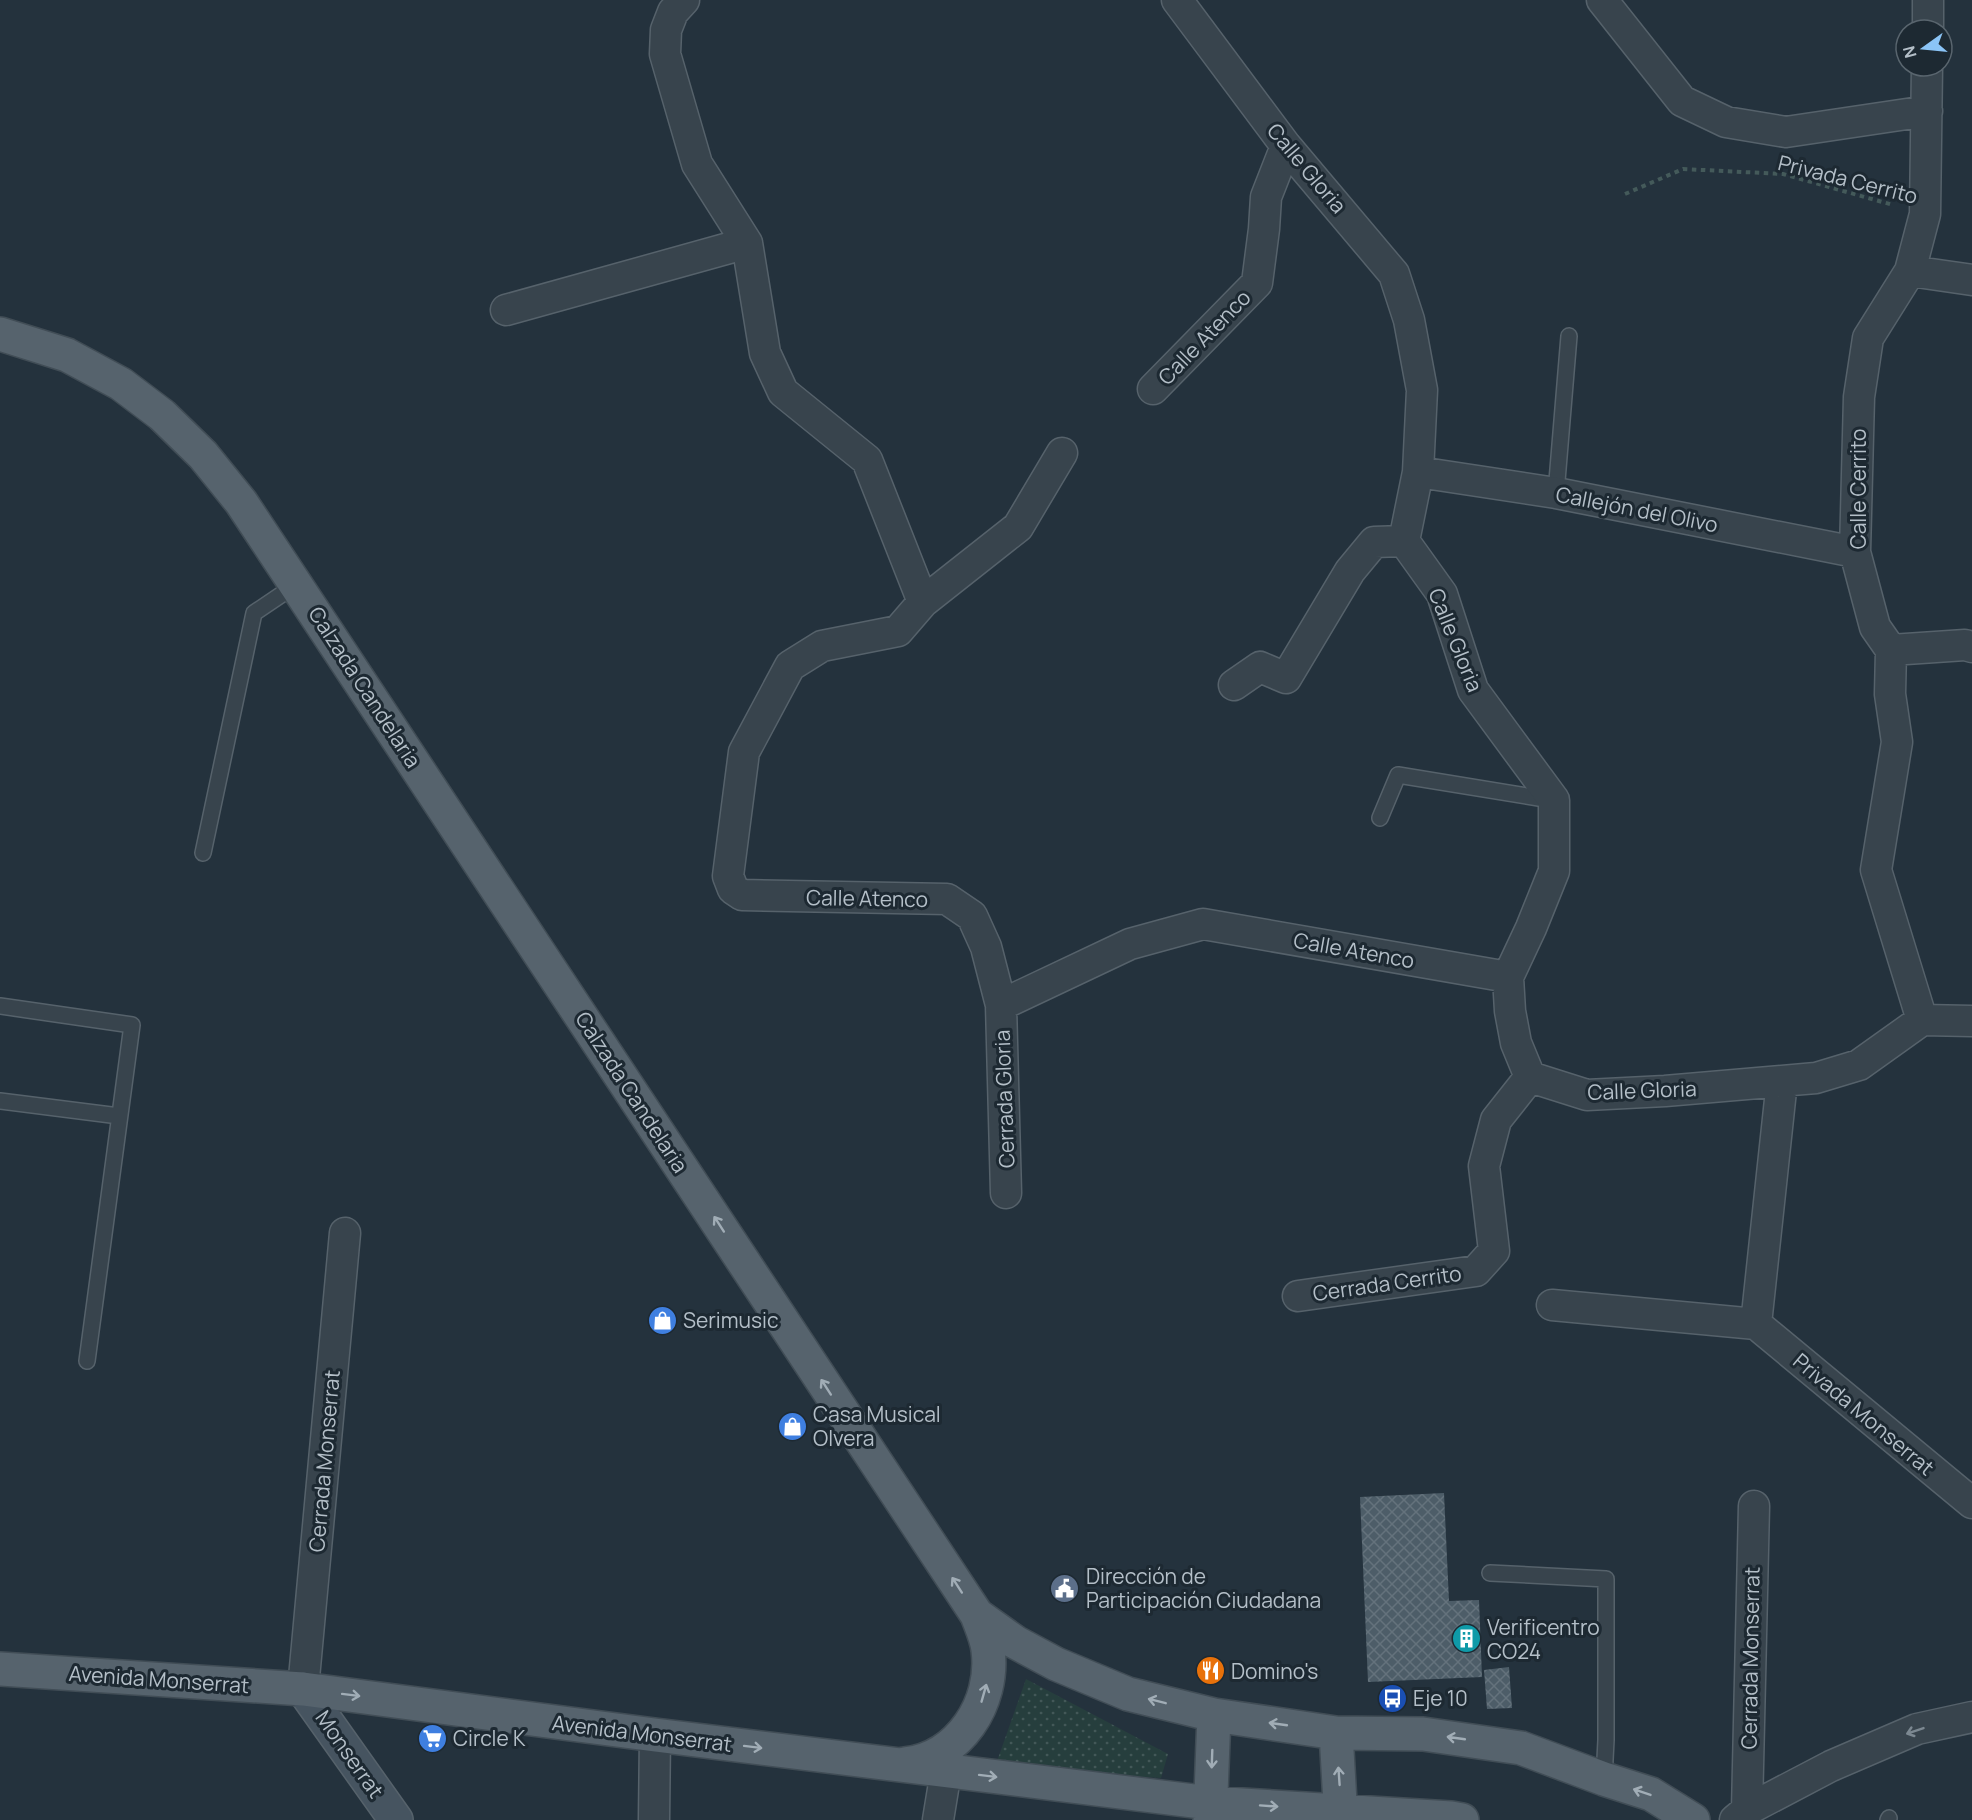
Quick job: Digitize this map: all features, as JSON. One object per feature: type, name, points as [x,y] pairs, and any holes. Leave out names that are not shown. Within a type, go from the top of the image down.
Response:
[{"type":"main road","name":"Calzada Candelaria","points":[[0,334],[67,355],[121,384],[162,416],[203,455],[241,502],[977,1615],[1015,1642],[1056,1664],[1128,1694],[1214,1715],[1336,1733],[1423,1734],[1521,1748],[1651,1794],[1693,1820]]},
{"type":"main road","points":[[897,1765],[920,1762],[939,1754],[968,1727],[979,1710],[986,1690],[989,1670],[988,1648],[977,1615]]},
{"type":"main road","name":"Avenida Monserrat","points":[[0,1669],[303,1689],[946,1771],[1210,1811],[1462,1820]]},
{"type":"main road","points":[[1210,1811],[1214,1715]]},
{"type":"main road","points":[[1336,1733],[1341,1816]]},
{"type":"street","points":[[684,0],[673,12],[666,30],[665,54],[697,164],[747,243],[765,353],[783,392],[867,460],[923,602]]},
{"type":"street","name":"Calle Gloria","points":[[1177,0],[1286,146],[1394,274],[1409,320],[1422,390],[1418,472],[1404,542],[1442,594],[1473,690],[1554,800]]},
{"type":"street","points":[[1602,0],[1682,101],[1726,122],[1786,132],[1927,111]]},
{"type":"street","points":[[1928,0],[1928,18]]},
{"type":"street","name":"Calle Cerrito","points":[[1891,650],[1875,627],[1855,552],[1859,397],[1868,338],[1910,271],[1925,214],[1927,78]]},
{"type":"street","name":"Calle Atenco","points":[[1153,389],[1257,283],[1266,197],[1286,146]]},
{"type":"street","points":[[506,310],[747,243]]},
{"type":"street","points":[[1910,271],[1972,280]]},
{"type":"street","name":"Calle Atenco","points":[[1062,453],[1018,527],[923,602],[898,630],[822,646],[790,666],[744,752],[728,876],[733,889],[742,895],[947,899],[972,916],[986,946],[1001,1005],[1130,944],[1203,924],[1508,977]]},
{"type":"street","name":"Callejón del Olivo","points":[[1418,472],[1556,493],[1855,552]]},
{"type":"street","points":[[1234,685],[1260,667],[1286,678],[1350,571],[1374,542],[1404,542]]},
{"type":"street","points":[[1922,1020],[1876,870],[1897,742],[1890,694],[1891,650],[1965,645],[1972,647]]},
{"type":"street","points":[[1530,1077],[1516,1043],[1510,1011],[1508,977],[1554,871],[1554,800]]},
{"type":"street","name":"Cerrada Gloria","points":[[1001,1005],[1006,1193]]},
{"type":"street","points":[[1552,1305],[1755,1324],[1782,1081],[1816,1078],[1859,1065],[1922,1020],[1972,1021]]},
{"type":"street","name":"Calle Gloria","points":[[1530,1077],[1587,1095],[1782,1081]]},
{"type":"street","name":"Cerrada Cerrito","points":[[1298,1296],[1476,1270],[1494,1251],[1484,1166],[1496,1120],[1530,1077]]},
{"type":"street","name":"Cerrada Monserrat","points":[[303,1689],[345,1233]]},
{"type":"street","name":"Privada Monserrat","points":[[1755,1324],[1972,1503]]},
{"type":"street","name":"Cerrada Monserrat","points":[[1741,1815],[1754,1506]]},
{"type":"street","name":"Monserrat","points":[[303,1689],[396,1820]]},
{"type":"street","points":[[1741,1815],[1831,1766],[1917,1730],[1972,1717]]},
{"type":"street","points":[[654,1820],[655,1735]]},
{"type":"street","points":[[938,1820],[946,1771]]},
{"type":"lane","points":[[1556,493],[1569,336]]},
{"type":"lane","points":[[203,853],[254,612],[297,584]]},
{"type":"lane","points":[[1380,818],[1398,776],[1554,800]]},
{"type":"lane","points":[[0,1006],[132,1025],[87,1361]]},
{"type":"lane","points":[[0,1101],[119,1116]]},
{"type":"lane","points":[[1490,1573],[1606,1579],[1604,1779]]},
{"type":"path","name":"Privada Cerrito","points":[[1625,194],[1683,170],[1783,174],[1925,214]]},
{"type":"green space","points":[[1026,1679],[1168,1754],[1161,1778],[995,1767]]},
{"type":"building","points":[[1444,1493],[1449,1601],[1479,1600],[1482,1677],[1368,1682],[1360,1497]]},
{"type":"building","points":[[1509,1667],[1512,1708],[1487,1709],[1484,1670]]},
{"type":"place","name":"Serimusic","points":[[662,1320]]},
{"type":"place","name":"Casa Musical Olvera","points":[[792,1426]]},
{"type":"place","name":"Dirección de Participación Ciudadana","points":[[1065,1588]]},
{"type":"place","name":"Verificentro CO24","points":[[1466,1639]]},
{"type":"place","name":"Domino's","points":[[1210,1671]]},
{"type":"place","name":"Eje 10","points":[[1392,1698]]},
{"type":"place","name":"Circle K","points":[[432,1738]]}]
